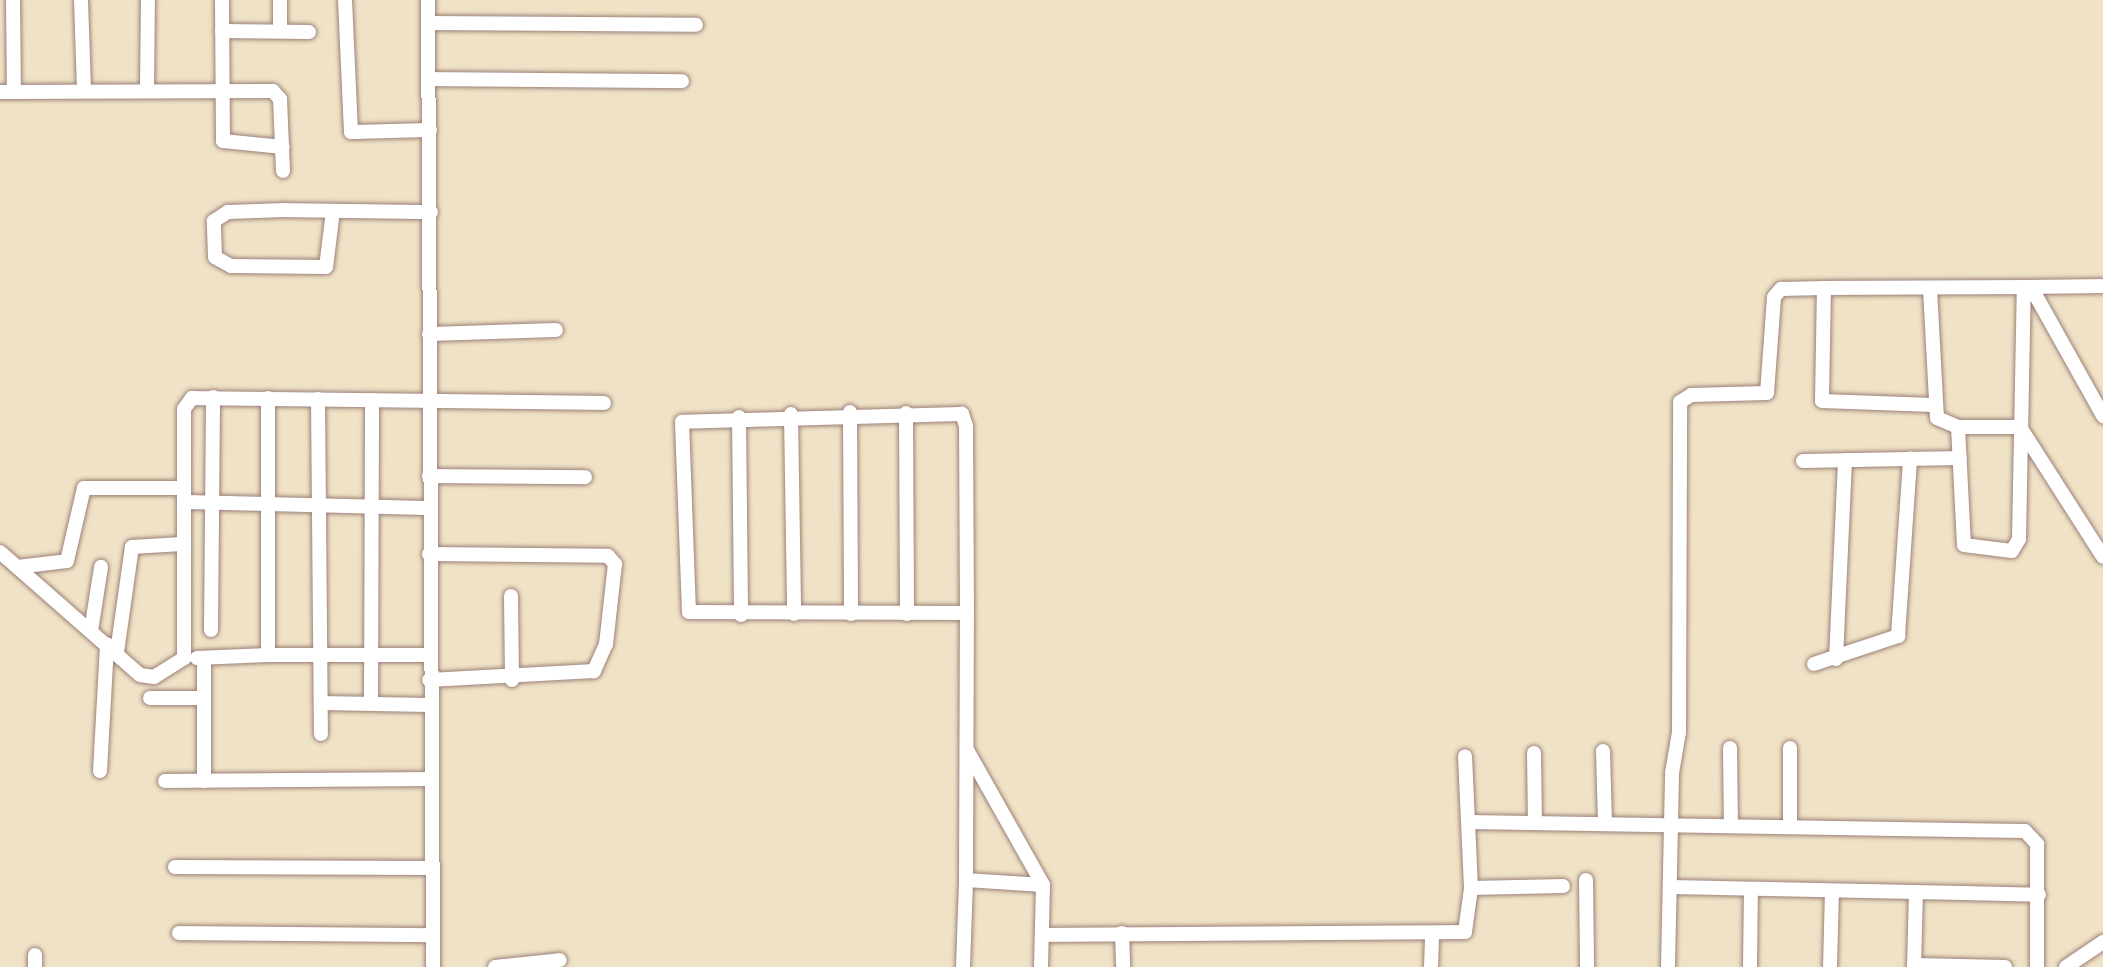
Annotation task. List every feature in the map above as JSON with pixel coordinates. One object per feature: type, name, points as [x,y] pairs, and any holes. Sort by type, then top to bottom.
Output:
[{"type":"street","points":[[13,0],[7,92],[222,90],[277,93],[283,171]]},
{"type":"street","points":[[81,0],[84,90]]},
{"type":"street","points":[[147,90],[148,0]]},
{"type":"street","points":[[222,0],[222,90],[226,144],[283,147]]},
{"type":"street","points":[[280,0],[280,31]]},
{"type":"street","points":[[345,0],[351,132],[430,130]]},
{"type":"street","points":[[428,0],[431,212],[429,705],[433,967]]},
{"type":"street","points":[[428,23],[696,25]]},
{"type":"street","points":[[222,31],[309,32]]},
{"type":"street","points":[[429,79],[682,81]]},
{"type":"street","points":[[333,211],[326,267],[231,266],[215,257],[219,214],[333,211],[431,212]]},
{"type":"street","points":[[1668,967],[1671,825],[1679,732],[1680,402],[1691,395],[1767,393],[1774,297],[1781,289],[2103,286]]},
{"type":"street","points":[[2027,287],[2103,416]]},
{"type":"street","points":[[1958,427],[1964,545],[2012,551],[2019,539],[2020,427],[2027,287]]},
{"type":"street","points":[[1824,288],[1822,401],[1933,405]]},
{"type":"street","points":[[1930,289],[1933,405],[1940,420],[1958,427],[2020,427]]},
{"type":"street","points":[[429,334],[556,330]]},
{"type":"street","points":[[184,658],[182,544],[185,405],[213,397],[604,403]]},
{"type":"street","points":[[211,630],[213,397]]},
{"type":"street","points":[[268,398],[268,655]]},
{"type":"street","points":[[318,399],[321,734]]},
{"type":"street","points":[[371,703],[372,400]]},
{"type":"street","points":[[963,967],[967,749],[967,613],[966,426],[952,410],[688,419],[679,440],[683,602],[694,613],[967,613]]},
{"type":"street","points":[[850,412],[851,614]]},
{"type":"street","points":[[906,413],[907,614]]},
{"type":"street","points":[[791,414],[794,614]]},
{"type":"street","points":[[739,417],[741,615]]},
{"type":"street","points":[[2020,427],[2103,557]]},
{"type":"street","points":[[1814,664],[1888,644],[1899,632],[1910,458]]},
{"type":"street","points":[[1803,461],[1960,458]]},
{"type":"street","points":[[1836,659],[1845,460]]},
{"type":"street","points":[[429,476],[585,477]]},
{"type":"street","points":[[17,567],[71,557],[84,488],[184,495],[214,502],[429,508]]},
{"type":"street","points":[[100,771],[112,648],[132,547],[182,544]]},
{"type":"street","points":[[0,552],[149,678],[184,658],[371,653],[429,655]]},
{"type":"street","points":[[429,554],[614,560],[612,612],[596,669],[512,680],[429,680]]},
{"type":"street","points":[[91,631],[101,567]]},
{"type":"street","points":[[511,596],[512,680]]},
{"type":"street","points":[[204,658],[204,781]]},
{"type":"street","points":[[150,698],[204,698]]},
{"type":"street","points":[[321,703],[429,705]]},
{"type":"street","points":[[1730,748],[1731,826]]},
{"type":"street","points":[[1790,748],[1790,827]]},
{"type":"street","points":[[967,749],[1043,885],[1041,967]]},
{"type":"street","points":[[1603,751],[1605,824]]},
{"type":"street","points":[[1534,753],[1535,823]]},
{"type":"street","points":[[1042,935],[1432,934],[1467,931],[1471,888],[1465,756]]},
{"type":"street","points":[[165,781],[430,779]]},
{"type":"street","points":[[1469,822],[2025,831],[2037,844],[2037,967]]},
{"type":"street","points":[[175,867],[431,868]]},
{"type":"street","points":[[966,880],[1043,885]]},
{"type":"street","points":[[1586,880],[1587,967]]},
{"type":"street","points":[[1471,888],[1563,886]]},
{"type":"street","points":[[1671,887],[2039,895]]},
{"type":"street","points":[[1750,967],[1751,889]]},
{"type":"street","points":[[1830,967],[1832,891]]},
{"type":"street","points":[[1916,893],[1914,966],[2005,967]]},
{"type":"street","points":[[179,933],[432,935]]},
{"type":"street","points":[[1122,933],[1123,967]]},
{"type":"street","points":[[1431,967],[1432,934]]},
{"type":"street","points":[[2066,967],[2103,942]]},
{"type":"street","points":[[2088,951],[2088,967]]},
{"type":"street","points":[[495,967],[560,960]]}]
